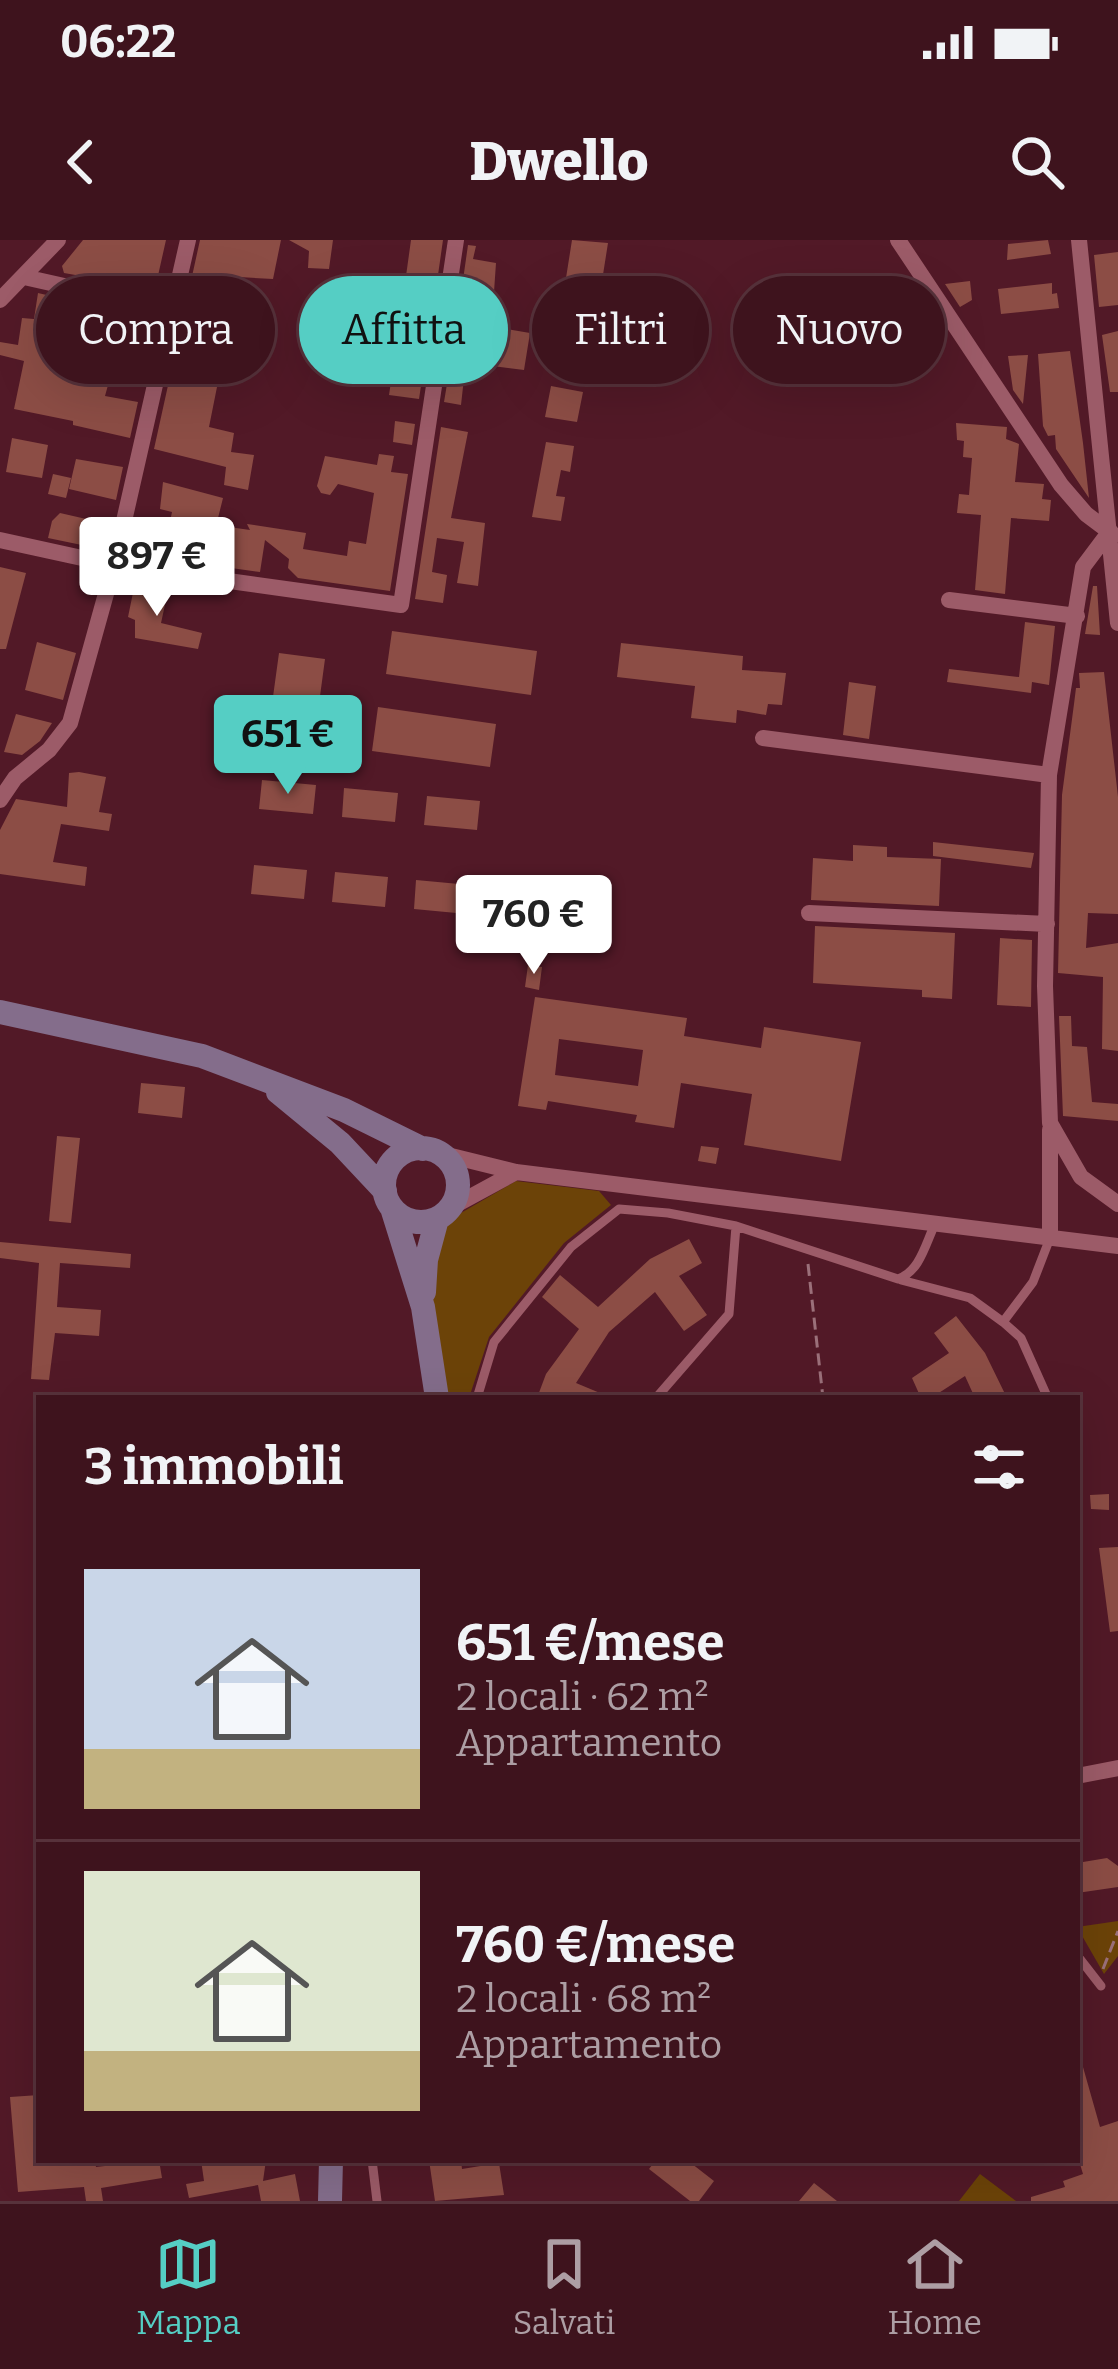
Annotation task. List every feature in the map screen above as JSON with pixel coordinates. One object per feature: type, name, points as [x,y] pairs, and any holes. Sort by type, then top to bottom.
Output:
[{"type":"street","points":[[0,300],[58,240]]},
{"type":"street","points":[[179,276],[188,240]]},
{"type":"street","points":[[0,540],[113,565],[400,604],[456,240]]},
{"type":"street","points":[[898,240],[1061,485],[1114,536]]},
{"type":"street","points":[[1079,240],[1114,536],[1118,623]]},
{"type":"street","points":[[24,278],[36,281]]},
{"type":"street","points":[[0,800],[15,778],[49,750],[70,723],[113,565],[154,384]]},
{"type":"street","points":[[1096,413],[1118,412]]},
{"type":"street","points":[[1051,1238],[1045,986],[1049,775],[1083,567],[1114,536]]},
{"type":"street","points":[[949,600],[1077,616]]},
{"type":"street","points":[[763,738],[1049,775]]},
{"type":"street","points":[[809,913],[1047,924]]},
{"type":"street","points":[[0,1012],[202,1056],[344,1110],[431,1151],[516,1172],[1118,1246]]},
{"type":"street","points":[[257,1076],[340,1143],[408,1220],[443,1213],[516,1172]]},
{"type":"street","points":[[1050,1123],[1081,1177],[1118,1204]]},
{"type":"street","points":[[423,1307],[426,1261],[443,1213],[456,1197],[455,1172],[431,1151],[402,1154],[384,1180],[423,1307],[437,1395]]},
{"type":"street","points":[[1080,1774],[1118,1768]]},
{"type":"street","points":[[330,2201],[331,2163]]},
{"type":"lane","points":[[478,1395],[494,1342],[571,1247],[619,1209],[736,1226],[970,1298],[1021,1339],[1046,1394]]},
{"type":"lane","points":[[898,1279],[916,1267],[935,1223]]},
{"type":"lane","points":[[659,1395],[729,1314],[736,1226]]},
{"type":"lane","points":[[1003,1322],[1034,1282],[1051,1238]]},
{"type":"lane","points":[[1080,1959],[1100,1984]]},
{"type":"lane","points":[[372,2163],[376,2201]]},
{"type":"path","points":[[806,1250],[824,1395]]},
{"type":"path","points":[[1100,1984],[1118,1931]]},
{"type":"shaded area","points":[[516,1181],[599,1191],[611,1205],[564,1243],[489,1337],[470,1395],[446,1395],[431,1310],[441,1231],[454,1217]]},
{"type":"shaded area","points":[[1118,1921],[1118,1956],[1104,1974],[1080,1932],[1080,1927]]},
{"type":"shaded area","points":[[980,2174],[1016,2201],[959,2201]]},
{"type":"building","points":[[83,240],[166,240],[158,276],[81,276],[64,273],[62,266]]},
{"type":"building","points":[[200,240],[281,240],[274,276],[192,276]]},
{"type":"building","points":[[289,240],[333,240],[329,269],[308,268],[309,251]]},
{"type":"building","points":[[411,240],[443,240],[438,276],[406,276]]},
{"type":"building","points":[[572,240],[608,243],[603,276],[566,276]]},
{"type":"building","points":[[1048,240],[1051,254],[1007,260],[1008,244]]},
{"type":"building","points":[[468,245],[476,246],[473,259],[496,263],[495,276],[464,276]]},
{"type":"building","points":[[1118,252],[1118,305],[1099,307],[1094,255]]},
{"type":"building","points":[[970,281],[972,300],[960,307],[945,284]]},
{"type":"building","points":[[1052,283],[1059,308],[1001,314],[998,289]]},
{"type":"building","points":[[36,306],[36,384],[108,384],[105,396],[138,402],[130,438],[14,409],[24,361],[0,355],[0,342],[18,345],[22,318],[34,319]]},
{"type":"building","points":[[508,329],[530,333],[524,370],[508,368]]},
{"type":"building","points":[[1118,331],[1118,392],[1110,392],[1102,335]]},
{"type":"building","points":[[1070,351],[1089,498],[1056,449],[1055,435],[1048,436],[1043,426],[1038,354]]},
{"type":"building","points":[[1028,355],[1023,404],[1013,390],[1008,356]]},
{"type":"building","points":[[168,384],[218,384],[209,427],[234,433],[231,452],[254,455],[248,490],[224,485],[226,467],[154,449]]},
{"type":"building","points":[[391,384],[421,384],[419,399],[389,395]]},
{"type":"building","points":[[447,384],[463,384],[461,405],[444,402]]},
{"type":"building","points":[[551,386],[583,392],[577,422],[545,417]]},
{"type":"building","points":[[395,421],[415,424],[412,445],[393,442]]},
{"type":"building","points":[[956,423],[1007,427],[1006,439],[1019,444],[1015,482],[1044,484],[1042,499],[1051,500],[1049,521],[1011,518],[1005,594],[975,590],[981,515],[957,513],[959,494],[969,495],[972,458],[963,457],[964,441],[957,440]]},
{"type":"building","points":[[441,427],[468,432],[451,518],[485,523],[478,586],[457,583],[464,542],[437,538],[432,572],[447,575],[443,603],[415,599]]},
{"type":"building","points":[[12,438],[48,445],[42,478],[6,472]]},
{"type":"building","points":[[546,442],[574,446],[570,472],[561,470],[556,496],[565,497],[561,521],[532,517]]},
{"type":"building","points":[[379,454],[394,456],[391,472],[408,474],[390,591],[298,578],[288,568],[289,559],[265,540],[260,572],[131,554],[135,529],[167,536],[172,512],[160,509],[163,482],[223,498],[218,518],[222,526],[250,530],[247,524],[306,533],[303,549],[347,556],[349,541],[366,544],[374,493],[338,484],[330,495],[321,493],[317,486],[325,456],[377,465]]},
{"type":"building","points":[[76,459],[123,467],[116,500],[69,489]]},
{"type":"building","points":[[53,474],[71,478],[66,498],[48,494]]},
{"type":"building","points":[[60,513],[95,521],[101,549],[48,538],[52,521]]},
{"type":"building","points":[[0,567],[26,573],[6,649],[0,649]]},
{"type":"building","points":[[135,583],[168,591],[161,623],[202,633],[198,649],[135,638],[135,620],[128,617]]},
{"type":"building","points":[[1093,586],[1097,586],[1100,635],[1085,634]]},
{"type":"building","points":[[1025,622],[1055,626],[1049,685],[1032,682],[1031,693],[947,682],[949,669],[1019,677]]},
{"type":"building","points":[[392,631],[537,651],[531,695],[386,674]]},
{"type":"building","points":[[37,642],[76,653],[63,700],[25,690]]},
{"type":"building","points":[[621,643],[743,656],[742,670],[786,673],[782,705],[768,704],[766,715],[737,710],[736,723],[691,718],[695,686],[617,677]]},
{"type":"building","points":[[279,653],[325,659],[318,711],[272,704]]},
{"type":"building","points":[[1104,672],[1118,797],[1118,914],[1088,913],[1086,948],[1118,943],[1118,1051],[1102,1049],[1103,977],[1058,973],[1062,795],[1076,688],[1080,688],[1079,673]]},
{"type":"building","points":[[849,682],[876,686],[869,739],[843,735]]},
{"type":"building","points":[[378,707],[496,724],[490,767],[372,751]]},
{"type":"building","points":[[16,714],[52,723],[22,755],[4,752]]},
{"type":"building","points":[[69,773],[106,777],[99,812],[112,814],[109,831],[61,824],[53,862],[87,867],[85,886],[0,874],[0,830],[16,799],[67,807]]},
{"type":"building","points":[[262,780],[316,785],[313,814],[259,809]]},
{"type":"building","points":[[344,788],[398,793],[395,822],[342,817]]},
{"type":"building","points":[[427,796],[480,801],[477,830],[424,825]]},
{"type":"building","points":[[933,842],[1034,853],[1031,868],[933,856]]},
{"type":"building","points":[[853,845],[887,847],[887,857],[941,859],[939,906],[811,900],[813,858],[853,861]]},
{"type":"building","points":[[254,865],[307,870],[304,899],[251,894]]},
{"type":"building","points":[[335,872],[388,877],[385,907],[332,902]]},
{"type":"building","points":[[416,880],[470,885],[467,914],[414,909]]},
{"type":"building","points":[[815,926],[955,933],[952,999],[922,997],[922,990],[813,983]]},
{"type":"building","points":[[1000,938],[1032,940],[1031,1007],[997,1005]]},
{"type":"building","points":[[528,965],[542,967],[539,990],[525,987]]},
{"type":"building","points":[[535,997],[687,1018],[684,1036],[761,1048],[764,1027],[861,1042],[841,1161],[744,1145],[752,1094],[681,1083],[674,1128],[635,1122],[637,1115],[548,1101],[546,1110],[518,1106]],"holes":[[[559,1039],[643,1050],[638,1086],[555,1075]]]},
{"type":"building","points":[[1059,1016],[1071,1016],[1072,1046],[1087,1047],[1092,1102],[1118,1104],[1118,1121],[1063,1116]]},
{"type":"building","points":[[141,1083],[185,1087],[182,1118],[138,1113]]},
{"type":"building","points":[[57,1136],[80,1138],[71,1223],[49,1221]]},
{"type":"building","points":[[701,1146],[719,1148],[716,1164],[698,1161]]},
{"type":"building","points":[[689,1239],[702,1263],[679,1276],[707,1315],[684,1331],[655,1292],[609,1332],[576,1383],[605,1395],[538,1395],[546,1374],[579,1329],[542,1297],[560,1275],[598,1307],[650,1259]]},
{"type":"building","points":[[0,1242],[131,1254],[130,1268],[60,1263],[57,1307],[101,1310],[99,1336],[55,1333],[49,1380],[31,1379],[39,1263],[0,1258]]},
{"type":"building","points":[[956,1316],[985,1353],[1006,1395],[974,1395],[965,1376],[936,1395],[920,1395],[912,1378],[949,1353],[934,1333]]},
{"type":"building","points":[[1109,1494],[1109,1510],[1091,1509],[1090,1495]]},
{"type":"building","points":[[1118,1547],[1118,1631],[1110,1632],[1099,1548]]},
{"type":"building","points":[[1107,1858],[1118,1866],[1118,1887],[1080,1893],[1080,1862]]},
{"type":"building","points":[[1080,2060],[1100,2127],[1118,2121],[1118,2201],[1031,2201],[1083,2174]]},
{"type":"building","points":[[36,2095],[36,2163],[95,2163],[96,2167],[160,2163],[162,2178],[101,2188],[103,2201],[86,2201],[84,2187],[18,2192],[10,2097]]},
{"type":"building","points":[[201,2163],[266,2163],[263,2181],[295,2174],[300,2201],[261,2201],[258,2185],[189,2198],[186,2184],[204,2181]]},
{"type":"building","points":[[429,2163],[461,2163],[462,2169],[499,2163],[504,2195],[435,2201]]},
{"type":"building","points":[[654,2163],[691,2163],[714,2181],[699,2201],[690,2201],[649,2169]]},
{"type":"building","points":[[814,2183],[837,2201],[799,2201]]}]
